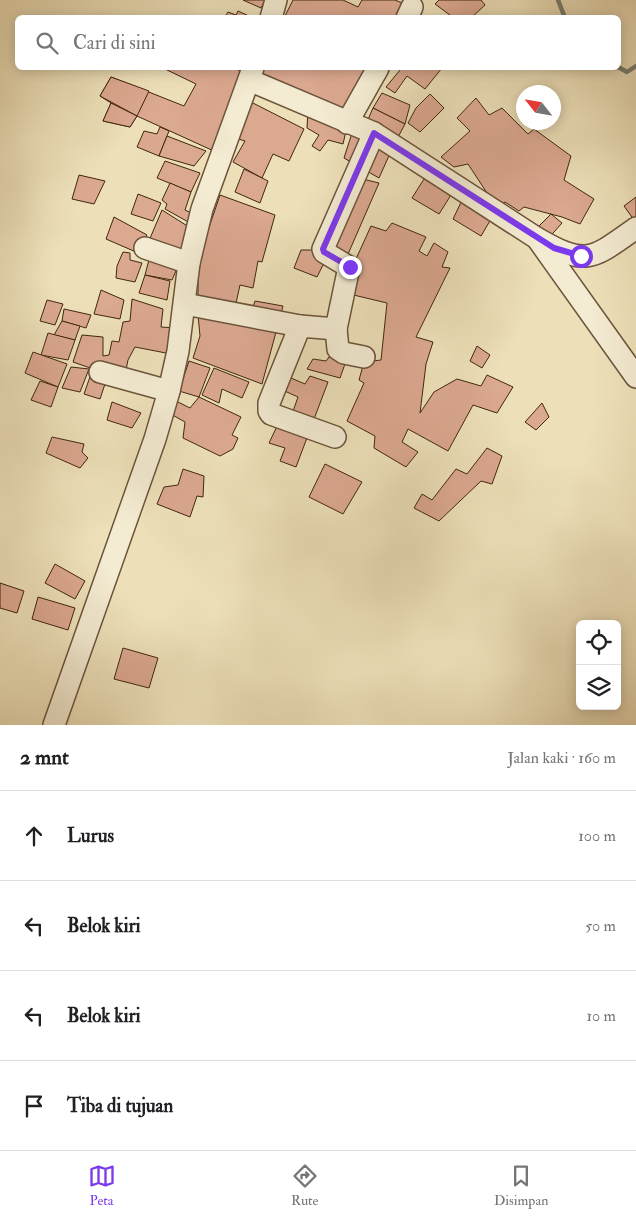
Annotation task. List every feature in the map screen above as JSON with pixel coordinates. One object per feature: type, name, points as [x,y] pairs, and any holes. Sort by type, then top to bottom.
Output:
[{"type":"street","points":[[272,15],[276,0]]},
{"type":"street","points":[[347,123],[377,70]]},
{"type":"street","points":[[54,725],[155,439],[178,351],[189,263],[202,209],[251,74],[347,123],[374,133],[535,237],[563,252],[587,256],[600,253],[636,228]]},
{"type":"street","points":[[364,357],[338,350],[336,329],[350,267],[324,252],[323,249],[374,133]]},
{"type":"street","points":[[535,237],[636,377]]},
{"type":"street","points":[[144,248],[189,263]]},
{"type":"street","points":[[185,304],[300,326],[336,329]]},
{"type":"street","points":[[300,326],[269,403],[269,411],[274,416],[335,437]]},
{"type":"street","points":[[100,372],[169,391]]},
{"type":"building","points":[[243,0],[265,0],[261,8]]},
{"type":"building","points":[[293,0],[343,0],[358,7],[362,0],[395,0],[412,7],[408,15],[286,15]]},
{"type":"building","points":[[439,0],[481,0],[485,5],[474,15],[450,15],[435,4]]},
{"type":"building","points":[[238,11],[247,15],[236,15]]},
{"type":"building","points":[[167,70],[238,70],[243,73],[216,152],[137,116],[130,127],[103,121],[111,103],[100,96],[111,77],[184,106],[196,84]]},
{"type":"building","points":[[260,70],[373,70],[344,113],[257,77]]},
{"type":"building","points":[[400,70],[440,70],[425,89],[407,76],[395,93],[386,87]]},
{"type":"building","points":[[111,77],[149,91],[137,116],[100,96]]},
{"type":"building","points":[[382,93],[410,105],[405,124],[373,108]]},
{"type":"building","points":[[430,94],[444,108],[420,132],[408,123],[416,108]]},
{"type":"building","points":[[476,98],[489,115],[502,108],[516,122],[516,130],[524,130],[528,134],[535,130],[571,156],[564,180],[594,199],[580,224],[524,207],[519,211],[505,202],[501,205],[489,196],[468,164],[454,167],[441,157],[470,131],[457,118]]},
{"type":"building","points":[[249,101],[304,129],[289,161],[273,154],[262,178],[233,162],[245,141],[235,138]]},
{"type":"building","points":[[111,103],[137,116],[130,127],[103,121]]},
{"type":"building","points":[[373,108],[405,124],[396,141],[366,124]]},
{"type":"building","points":[[308,110],[347,127],[343,144],[328,140],[320,151],[312,146],[319,135],[307,128]]},
{"type":"building","points":[[160,127],[169,131],[159,156],[137,147],[144,131],[157,134]]},
{"type":"building","points":[[353,130],[392,149],[379,178],[344,158]]},
{"type":"building","points":[[167,136],[206,151],[194,166],[159,156]]},
{"type":"building","points":[[165,161],[200,173],[191,192],[157,178]]},
{"type":"building","points":[[244,169],[268,181],[260,203],[235,192]]},
{"type":"building","points":[[79,175],[105,181],[94,204],[72,199]]},
{"type":"building","points":[[354,177],[379,183],[345,261],[327,257],[317,277],[294,268],[301,250],[316,250]]},
{"type":"building","points":[[424,179],[451,195],[439,214],[412,198]]},
{"type":"building","points":[[170,183],[191,192],[185,210],[198,216],[192,224],[165,209],[167,204],[162,200]]},
{"type":"building","points":[[138,194],[161,203],[153,221],[131,214]]},
{"type":"building","points":[[220,195],[275,215],[262,262],[258,261],[253,288],[240,285],[233,317],[248,322],[255,301],[283,306],[262,384],[193,358],[200,336],[198,260]]},
{"type":"building","points":[[464,196],[494,214],[481,236],[453,219]]},
{"type":"building","points":[[636,197],[636,218],[634,220],[624,206]]},
{"type":"building","points":[[162,210],[189,227],[182,257],[148,243]]},
{"type":"building","points":[[551,214],[562,223],[545,242],[535,230]]},
{"type":"building","points":[[114,217],[147,235],[136,252],[106,239]]},
{"type":"building","points":[[392,223],[426,237],[419,251],[427,256],[434,243],[448,252],[442,267],[450,268],[416,337],[433,342],[426,364],[420,413],[434,392],[457,379],[481,386],[487,375],[513,387],[497,413],[473,405],[448,451],[408,429],[402,442],[418,452],[406,467],[374,448],[375,436],[347,421],[364,383],[359,380],[364,362],[381,360],[387,303],[341,292],[371,226],[386,231]]},
{"type":"building","points":[[123,252],[130,253],[130,260],[142,263],[135,282],[116,278],[117,266]]},
{"type":"building","points":[[150,256],[179,264],[172,280],[145,275]]},
{"type":"building","points":[[145,275],[170,281],[167,300],[139,293]]},
{"type":"building","points":[[101,290],[124,300],[120,319],[94,314]]},
{"type":"building","points":[[132,299],[163,309],[161,327],[177,328],[171,354],[135,347],[128,360],[125,375],[93,369],[73,362],[82,335],[103,337],[103,356],[109,355],[112,341],[119,342],[123,322],[130,321]]},
{"type":"building","points":[[47,300],[63,304],[55,325],[40,321]]},
{"type":"building","points":[[64,309],[91,315],[86,328],[62,321]]},
{"type":"building","points":[[62,321],[80,326],[75,340],[54,335]]},
{"type":"building","points":[[48,333],[75,340],[68,360],[41,355]]},
{"type":"building","points":[[477,346],[490,355],[482,368],[470,361]]},
{"type":"building","points":[[33,352],[67,364],[58,387],[25,373]]},
{"type":"building","points":[[329,357],[346,361],[340,378],[307,369],[313,359],[326,361]]},
{"type":"building","points":[[189,361],[210,368],[199,397],[179,391]]},
{"type":"building","points":[[71,367],[89,369],[80,392],[62,388]]},
{"type":"building","points":[[214,368],[249,382],[242,398],[222,389],[219,403],[202,395]]},
{"type":"building","points":[[92,371],[107,378],[100,399],[84,394]]},
{"type":"building","points":[[284,375],[305,384],[310,376],[328,382],[296,467],[280,461],[285,448],[269,443],[279,422],[291,417],[298,397],[278,388]]},
{"type":"building","points":[[40,381],[58,387],[51,407],[31,400]]},
{"type":"building","points":[[199,397],[241,417],[232,435],[238,438],[233,449],[220,456],[183,438],[185,422],[169,413],[176,401],[190,408]]},
{"type":"building","points":[[112,402],[141,413],[132,428],[107,420]]},
{"type":"building","points":[[542,403],[549,417],[536,430],[525,422]]},
{"type":"building","points":[[52,437],[84,444],[82,452],[88,458],[80,468],[46,453]]},
{"type":"building","points":[[487,448],[502,456],[492,484],[481,481],[439,521],[414,508],[422,494],[432,500],[456,469],[467,474]]},
{"type":"building","points":[[325,464],[362,482],[343,514],[309,497]]},
{"type":"building","points":[[183,469],[204,476],[203,497],[197,496],[190,517],[157,504],[164,487],[178,485]]},
{"type":"building","points":[[55,564],[85,581],[75,599],[45,583]]},
{"type":"building","points":[[0,583],[24,591],[17,613],[0,608]]},
{"type":"building","points":[[38,597],[75,608],[68,630],[32,619]]},
{"type":"building","points":[[123,648],[158,658],[149,688],[114,679]]},
{"type":"waterway","points":[[558,0],[564,15]]},
{"type":"waterway","points":[[621,69],[627,72],[636,66]]},
{"type":"route","points":[[350,267],[324,252],[323,249],[374,133],[535,237],[554,248],[581,256]]}]
